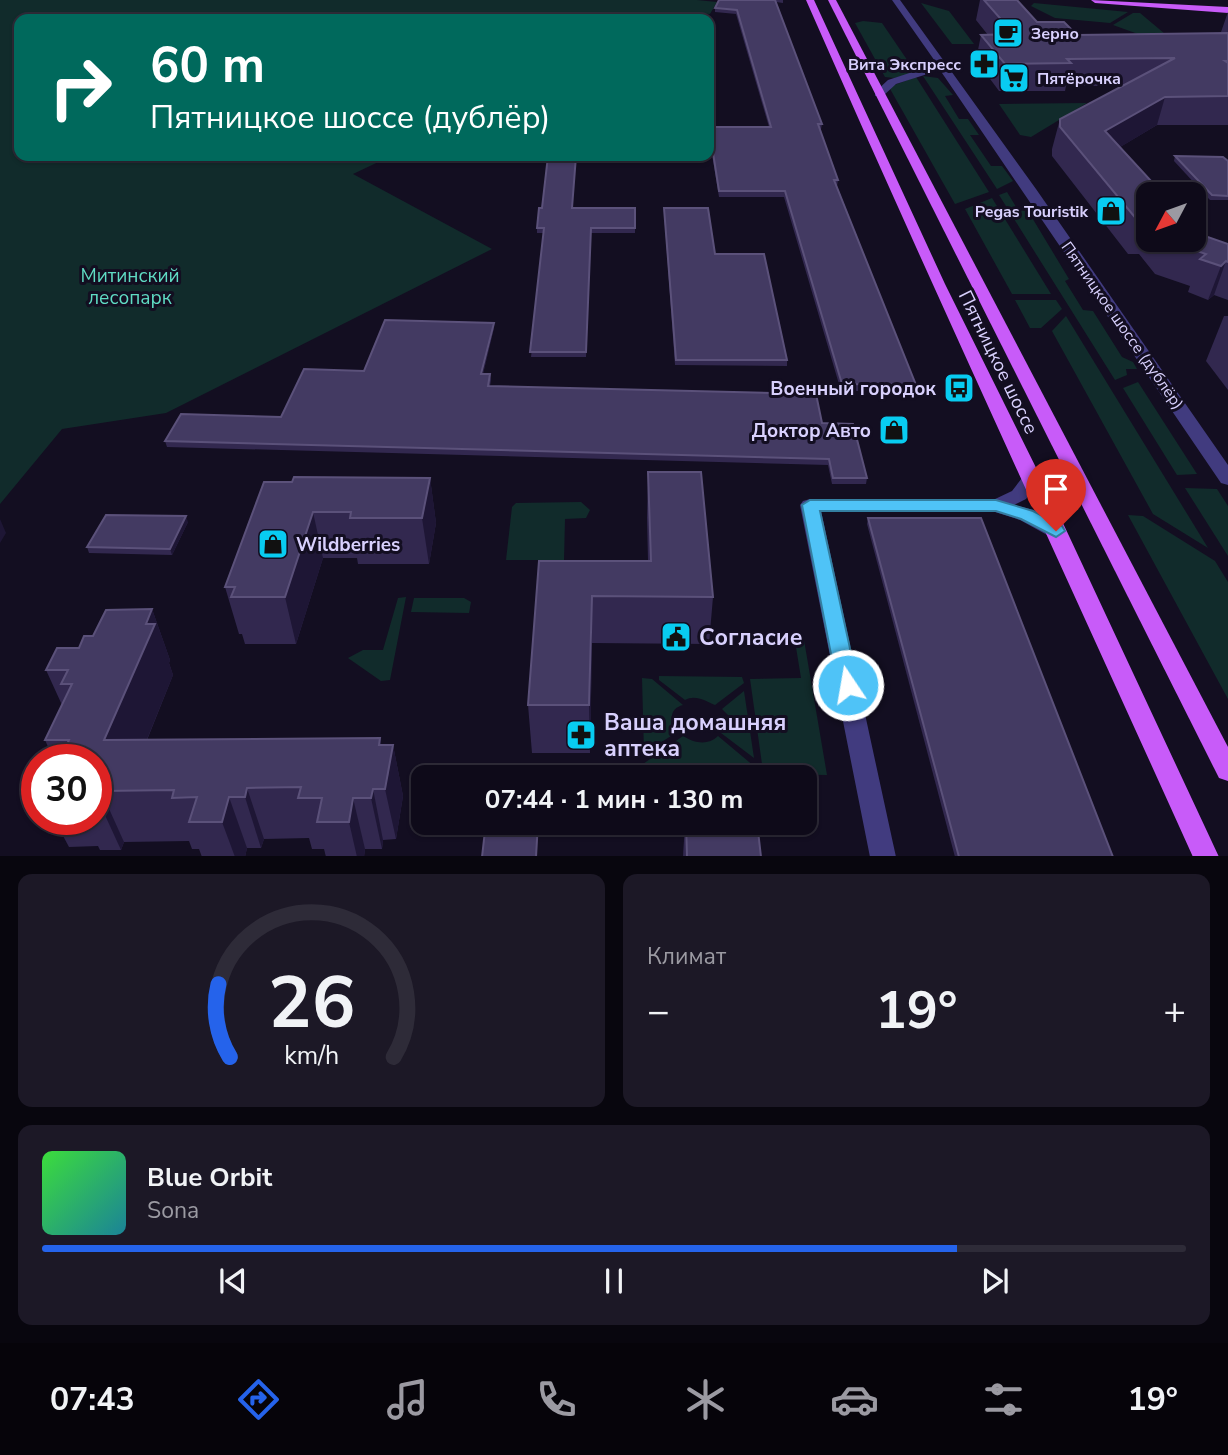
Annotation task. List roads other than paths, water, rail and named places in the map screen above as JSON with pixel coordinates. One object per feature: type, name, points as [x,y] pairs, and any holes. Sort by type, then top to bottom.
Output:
[{"type":"main road","name":"Пятницкое шоссе","points":[[810,0],[938,284],[1032,478],[1206,856]]},
{"type":"main road","name":"Пятницкое шоссе","points":[[832,0],[1228,771]]},
{"type":"main road","points":[[1095,0],[1228,10]]},
{"type":"main road","points":[[1220,0],[1228,0]]},
{"type":"street","name":"Пятницкое шоссе (дублёр)","points":[[896,0],[1228,479]]},
{"type":"street","points":[[879,94],[892,82],[942,66]]},
{"type":"street","points":[[996,506],[1019,495],[1032,478]]},
{"type":"street","points":[[883,856],[810,505],[996,506],[1027,515],[1056,531]]},
{"type":"place","name":"Зерно","points":[[1008,33]]},
{"type":"place","name":"Вита Экспресс","points":[[984,64]]},
{"type":"place","name":"Пятёрочка","points":[[1014,78]]},
{"type":"place","name":"Pegas Touristik","points":[[1111,211]]},
{"type":"place","name":"Военный городок","points":[[959,388]]},
{"type":"place","name":"Доктор Авто","points":[[894,430]]},
{"type":"place","name":"Wildberries","points":[[273,544]]},
{"type":"place","name":"Согласие","points":[[676,637]]},
{"type":"place","name":"Ваша домашняя аптека","points":[[581,735]]},
{"type":"park label","name":"Митинский лесопарк","points":[[130,286]]}]
